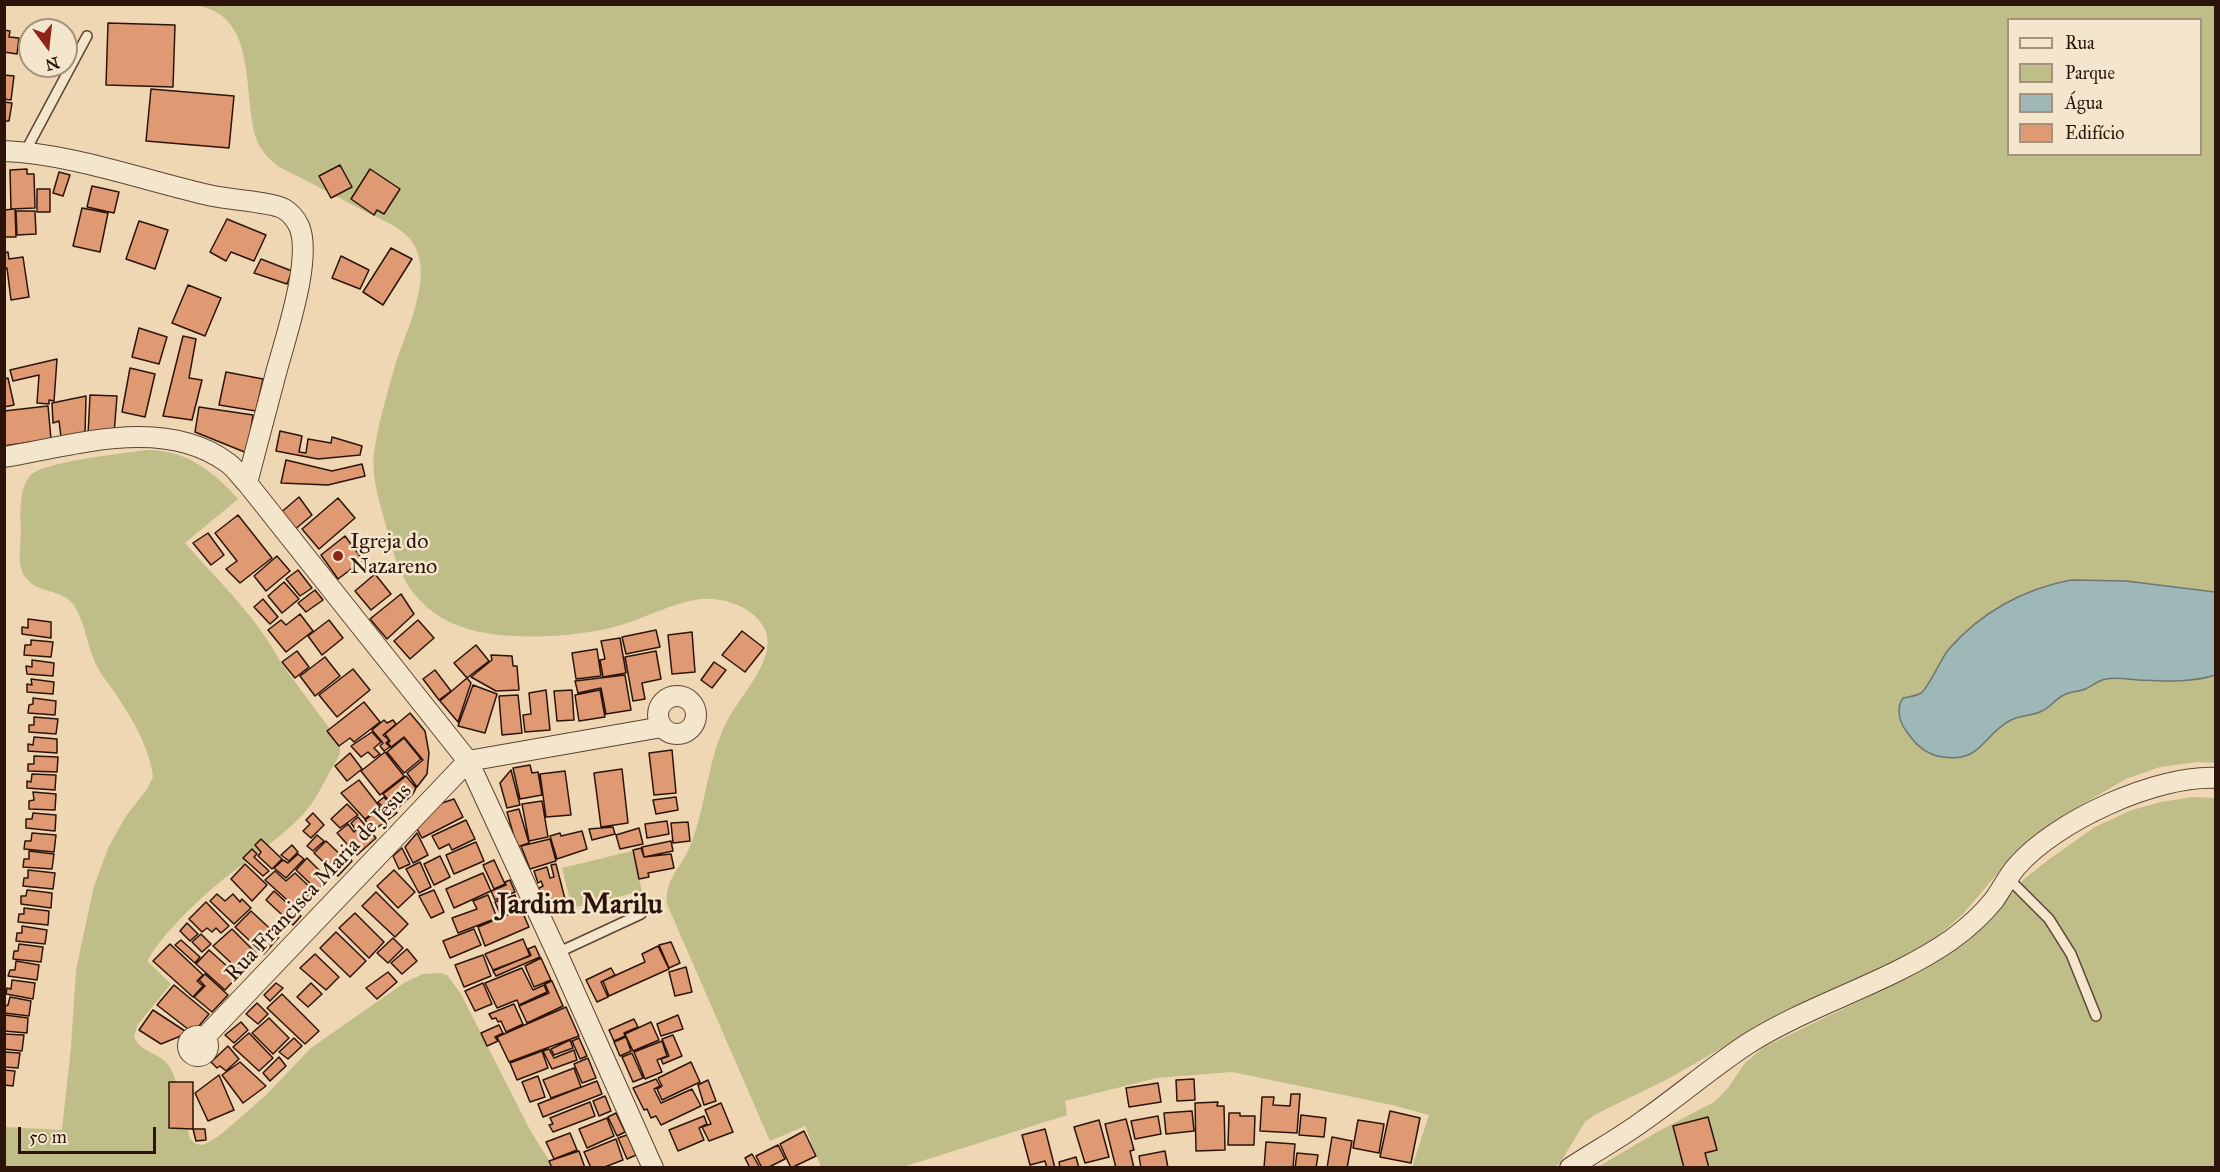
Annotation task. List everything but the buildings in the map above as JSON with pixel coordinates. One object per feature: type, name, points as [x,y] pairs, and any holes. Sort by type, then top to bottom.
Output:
[{"type":"street","points":[[4,151],[25,152],[100,167],[213,196],[273,205],[284,209],[299,225],[303,244],[297,291],[247,483]]},
{"type":"street","points":[[4,457],[107,439],[142,437],[167,438],[185,442],[229,463],[468,760],[653,1167]]},
{"type":"street","points":[[468,760],[662,727]]},
{"type":"street","name":"Rua Francisca Maria de Jesus","points":[[204,1038],[468,760]]},
{"type":"street","points":[[1570,1167],[1642,1122],[1750,1043],[1914,963],[1953,939],[1986,910],[2027,855],[2047,840],[2100,809],[2148,788],[2204,777],[2216,778]]},
{"type":"lane","points":[[25,152],[87,36]]},
{"type":"lane","points":[[2008,878],[2049,919],[2071,954],[2096,1016]]},
{"type":"lane","points":[[557,953],[641,914]]},
{"type":"green space","points":[[192,5],[2215,5],[2215,763],[2197,762],[2160,767],[2126,779],[2052,823],[2019,848],[1963,914],[1931,942],[1734,1041],[1666,1080],[1596,1114],[1585,1122],[1560,1163],[1554,1167],[1412,1167],[1429,1115],[1392,1105],[1232,1072],[1157,1078],[1065,1101],[1067,1115],[903,1167],[821,1167],[805,1126],[770,1141],[667,904],[668,887],[688,852],[696,829],[720,737],[766,655],[768,643],[762,624],[748,610],[730,602],[701,599],[681,603],[621,625],[583,633],[537,636],[492,634],[471,630],[444,619],[410,589],[401,573],[389,539],[377,492],[373,463],[386,398],[417,302],[421,268],[418,252],[406,234],[279,167],[265,154],[256,138],[244,56],[238,38],[228,22],[213,11]]},
{"type":"green space","points":[[145,450],[173,453],[197,464],[219,479],[238,499],[185,543],[237,600],[261,631],[340,745],[337,761],[305,812],[282,834],[197,902],[166,935],[147,961],[171,984],[138,1024],[134,1036],[140,1046],[165,1061],[173,1073],[190,1139],[196,1144],[203,1145],[219,1136],[265,1096],[311,1048],[404,983],[423,974],[440,973],[447,975],[461,994],[530,1130],[553,1167],[5,1167],[4,1127],[62,1130],[76,970],[94,886],[109,846],[153,777],[144,743],[126,710],[98,668],[81,619],[73,604],[63,596],[31,583],[23,573],[20,555],[22,494],[30,476],[50,466]]},
{"type":"green space","points":[[2192,797],[2215,798],[2215,1167],[1596,1168],[1714,1102],[1728,1088],[1745,1063],[1764,1047],[1922,971],[1955,950],[1987,924],[2024,879],[2095,827],[2132,810]]},
{"type":"green space","points":[[632,851],[642,891],[572,908],[562,868]]},
{"type":"water","points":[[2071,580],[2126,581],[2215,592],[2215,675],[2177,681],[2118,678],[2103,680],[2083,690],[2066,694],[2042,711],[2011,720],[1974,752],[1966,756],[1956,758],[1937,756],[1918,745],[1910,737],[1900,719],[1899,711],[1903,698],[1924,691],[1948,650],[1988,614],[2019,596]]},
{"type":"place","name":"Igreja do Nazareno","points":[[338,556]]},
{"type":"district","name":"Jardim Marilu","points":[[580,906]]}]
